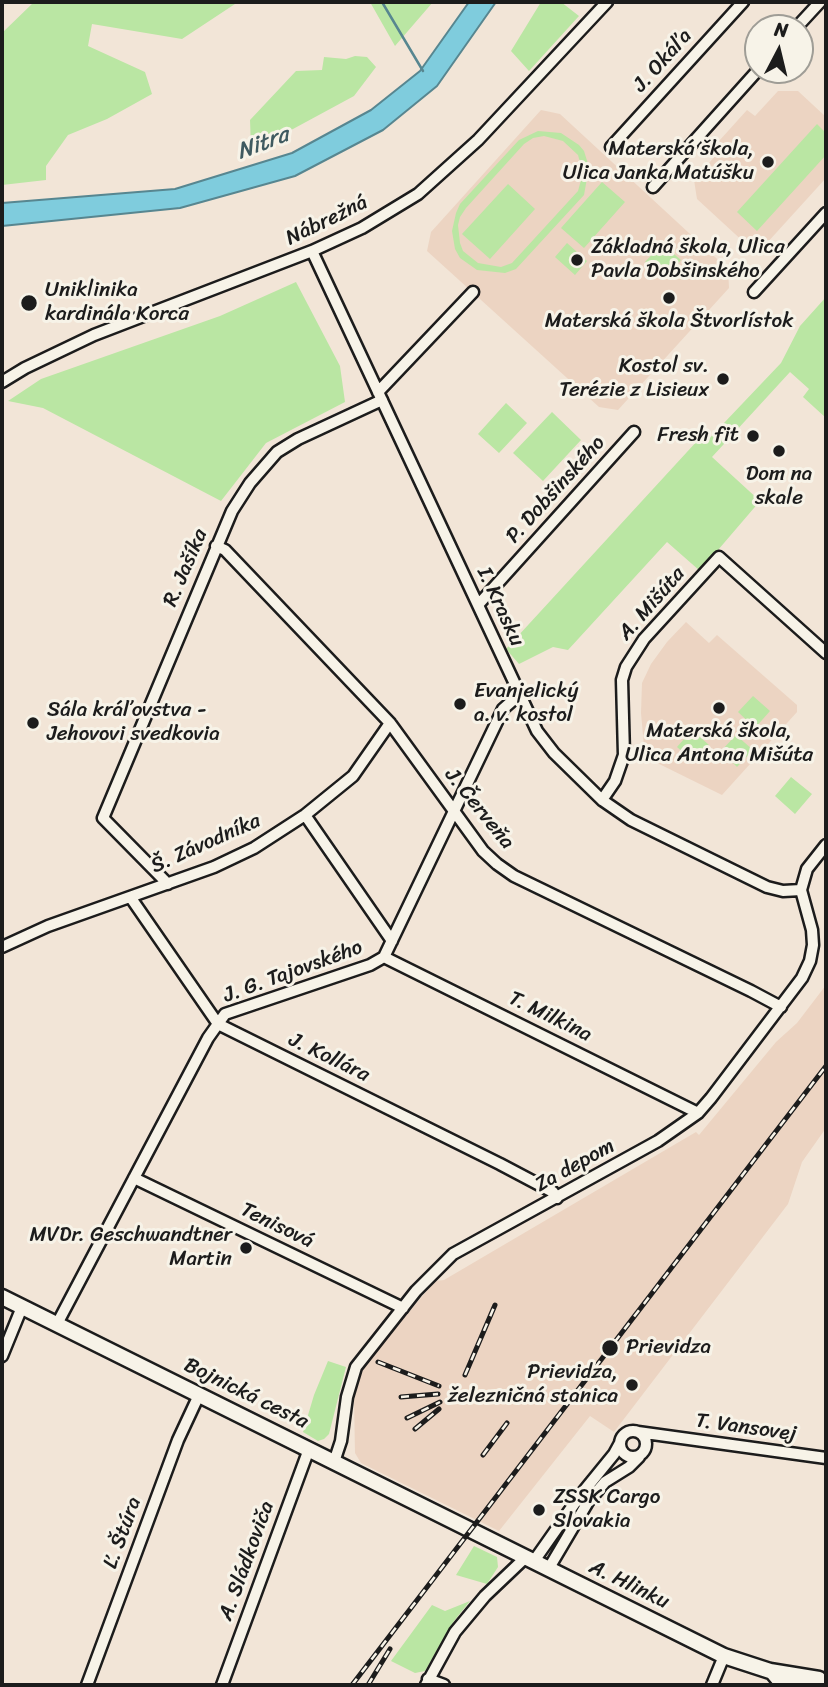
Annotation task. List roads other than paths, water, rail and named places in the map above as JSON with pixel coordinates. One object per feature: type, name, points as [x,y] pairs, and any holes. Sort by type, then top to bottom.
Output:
[{"type":"street","name":"Nábrežná","points":[[2,382],[94,335],[312,251],[362,228],[418,194],[478,140],[607,2]]},
{"type":"street","name":"J. Okáľa","points":[[611,147],[743,2]]},
{"type":"street","points":[[653,187],[745,84]]},
{"type":"street","points":[[754,292],[826,213]]},
{"type":"street","name":"I. Krasku","points":[[312,251],[537,731],[554,754],[601,800],[631,820],[767,887],[783,891],[801,890]]},
{"type":"street","points":[[380,396],[473,292]]},
{"type":"street","name":"R. Jašíka","points":[[169,884],[103,818],[216,546],[238,501],[277,452],[380,396]]},
{"type":"street","name":"P. Dobšinského","points":[[478,605],[634,432]]},
{"type":"street","name":"J. Červeňa","points":[[216,546],[225,550],[390,723],[483,851],[497,864],[514,876],[781,1007]]},
{"type":"street","name":"A. Mišúta","points":[[601,800],[615,781],[624,755],[622,680],[626,667],[644,639],[719,557],[826,653]]},
{"type":"street","name":"J. G. Tajovského","points":[[57,1324],[208,1038],[225,1014],[370,965],[384,957],[503,709],[520,694]]},
{"type":"street","name":"Š. Závodníka","points":[[2,947],[48,926],[214,867],[254,848],[305,815],[354,776],[390,723]]},
{"type":"street","points":[[305,815],[392,941]]},
{"type":"street","points":[[801,890],[807,869],[826,845]]},
{"type":"street","name":"Za depom","points":[[334,1461],[341,1441],[347,1397],[356,1367],[403,1308],[453,1254],[658,1141],[698,1113],[803,978],[813,945],[812,930],[801,890]]},
{"type":"street","name":"J. Kollára","points":[[131,898],[218,1024],[500,1164],[553,1192],[556,1198]]},
{"type":"street","name":"T. Milkina","points":[[384,957],[698,1113]]},
{"type":"street","name":"Tenisová","points":[[134,1178],[403,1308]]},
{"type":"street","name":"Bojnická cesta","points":[[2,1297],[471,1530]]},
{"type":"street","points":[[2,1356],[22,1307]]},
{"type":"street","points":[[2,1323],[16,1321]]},
{"type":"street","name":"Ľ. Štúra","points":[[87,1685],[178,1440],[199,1395]]},
{"type":"street","points":[[444,1685],[427,1682],[455,1632],[485,1596],[530,1559],[614,1454],[622,1437],[628,1432],[638,1432],[644,1436],[647,1446]]},
{"type":"street","name":"T. Vansovej","points":[[638,1432],[826,1458]]},
{"type":"street","points":[[549,1569],[588,1502],[605,1482],[629,1467],[647,1446],[661,1436]]},
{"type":"street","points":[[620,1443],[621,1450],[626,1455],[639,1457]]},
{"type":"street","name":"A. Sládkoviča","points":[[222,1685],[309,1449]]},
{"type":"street","name":"A. Hlinku","points":[[471,1530],[724,1656],[770,1671],[819,1680]]},
{"type":"street","points":[[712,1685],[724,1656]]},
{"type":"street","name":"A. Hlinku","points":[[770,1671],[779,1680],[797,1685]]},
{"type":"water","points":[[469,2],[496,2],[437,86],[383,130],[295,176],[180,208],[2,226],[2,203],[175,189],[292,153],[371,110],[420,71]]},
{"type":"waterway","points":[[382,2],[423,71]]},
{"type":"railway","points":[[352,1685],[826,1066]]},
{"type":"railway","points":[[465,1375],[495,1305]]},
{"type":"railway","points":[[378,1362],[439,1386]]},
{"type":"railway","points":[[401,1397],[438,1394]]},
{"type":"railway","points":[[407,1418],[440,1402]]},
{"type":"railway","points":[[415,1429],[439,1409]]},
{"type":"railway","points":[[483,1455],[507,1423]]},
{"type":"railway","points":[[368,1685],[390,1649]]},
{"type":"place","name":"Materská škola, Ulica Janka Matúšku","points":[[768,162]]},
{"type":"place","name":"Základná škola, Ulica Pavla Dobšinského","points":[[577,260]]},
{"type":"place","name":"Materská škola Štvorlístok","points":[[669,298]]},
{"type":"place","name":"Uniklinika kardinála Korca","points":[[29,303]]},
{"type":"place","name":"Kostol sv. Terézie z Lisieux","points":[[723,379]]},
{"type":"place","name":"Fresh fit","points":[[753,436]]},
{"type":"place","name":"Dom na skale","points":[[779,451]]},
{"type":"place","name":"Evanjelický a. v. kostol","points":[[460,704]]},
{"type":"place","name":"Materská škola, Ulica Antona Mišúta","points":[[719,708]]},
{"type":"place","name":"Sála kráľovstva - Jehovovi svedkovia","points":[[33,723]]},
{"type":"place","name":"MVDr. Geschwandtner Martin","points":[[246,1248]]},
{"type":"place","name":"Prievidza","points":[[610,1348]]},
{"type":"place","name":"Prievidza, železničná stanica","points":[[632,1385]]},
{"type":"place","name":"ZSSK Cargo Slovakia","points":[[539,1510]]},
{"type":"water label","name":"Nitra","points":[[263,144]]}]
